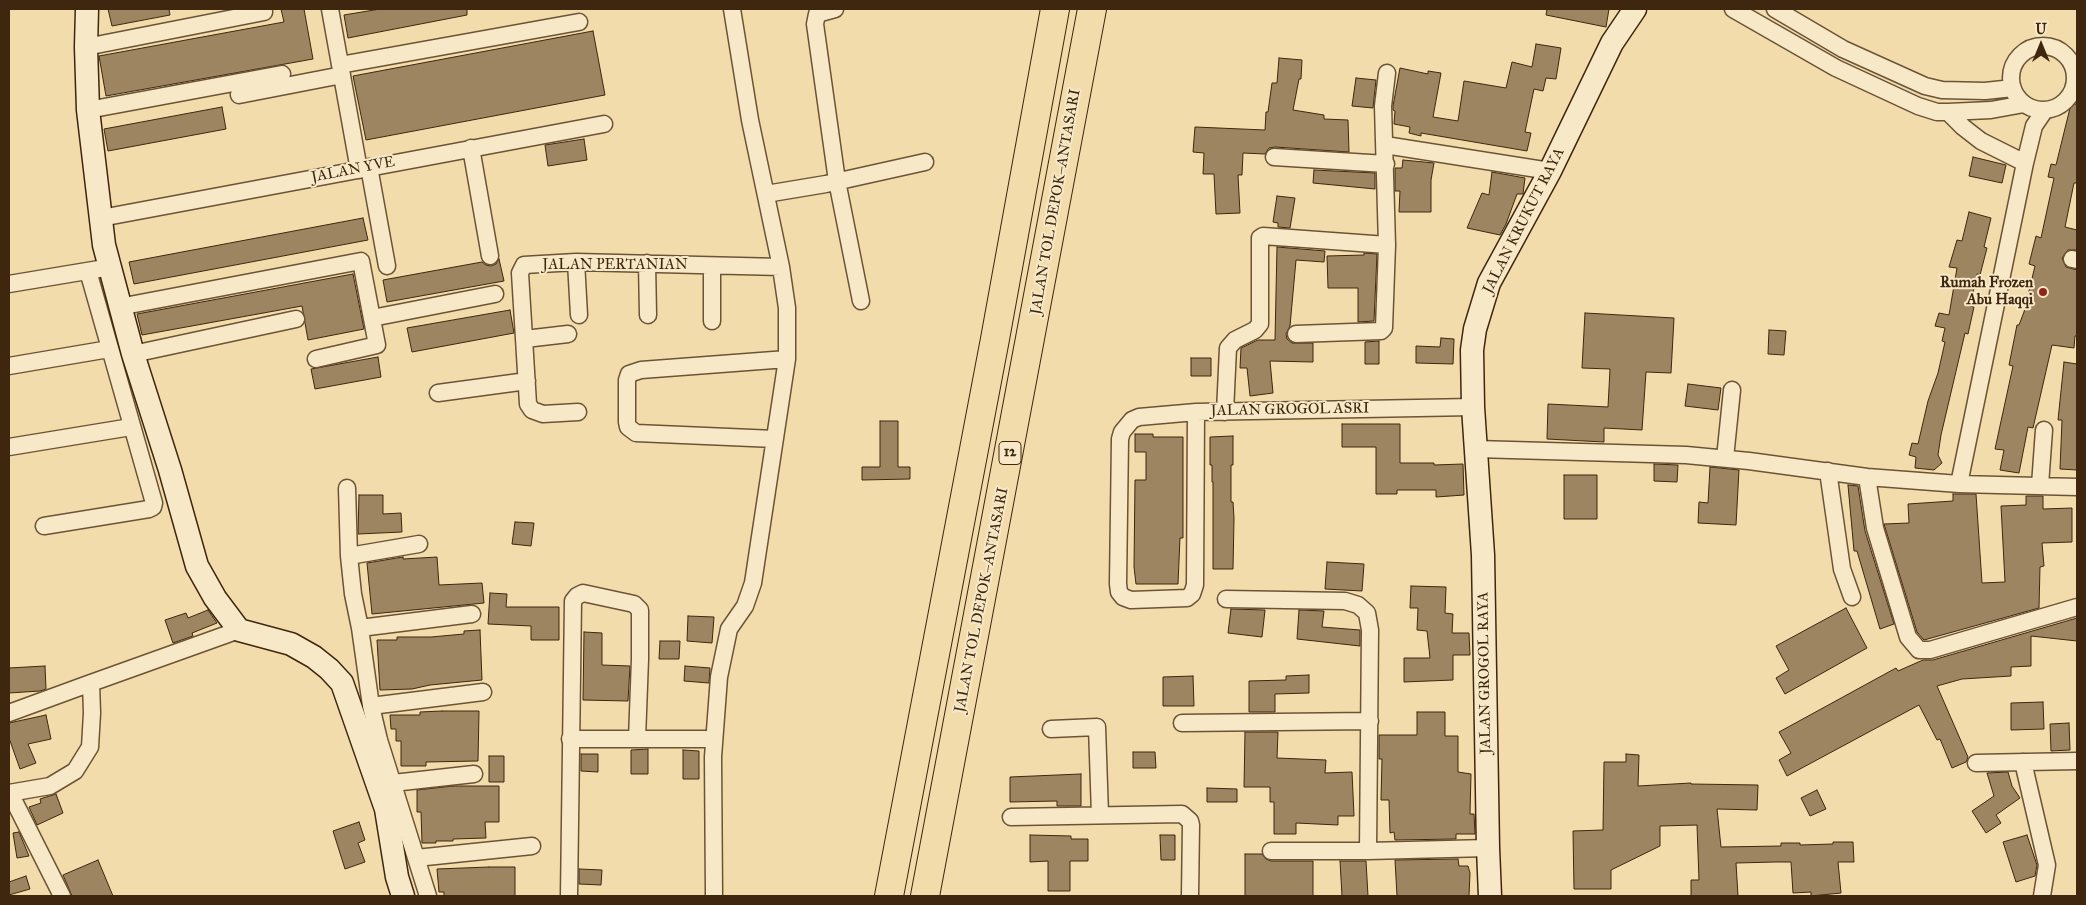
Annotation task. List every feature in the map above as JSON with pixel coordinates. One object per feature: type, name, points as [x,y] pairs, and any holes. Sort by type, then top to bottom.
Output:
[{"type":"highway","name":"12","points":[[889,896],[992,358],[1054,9]]},
{"type":"highway","name":"JALAN TOL DEPOK–ANTASARI","points":[[925,896],[1092,9]]},
{"type":"street","points":[[44,526],[149,509],[153,507],[154,503],[110,349],[98,269],[101,218],[88,110],[87,9]]},
{"type":"street","points":[[330,9],[341,70],[387,266]]},
{"type":"street","points":[[714,896],[713,757],[719,677],[730,629],[745,606],[754,583],[787,360],[787,308],[781,267],[746,98],[732,9]]},
{"type":"street","points":[[835,9],[818,14],[815,24],[837,181],[861,301]]},
{"type":"street","name":"JALAN KRUKUT RAYA","points":[[1476,449],[1472,350],[1474,336],[1490,283],[1550,171],[1612,43],[1634,9]]},
{"type":"street","points":[[1733,9],[1836,68],[1918,106],[1942,112],[2033,107],[2053,109],[2067,100],[2076,85],[2074,61],[2057,49],[2039,46],[2030,49],[2016,61],[2011,79],[2013,88],[2017,97],[2033,107]]},
{"type":"street","points":[[1774,9],[1843,49],[1925,86],[1942,90],[1985,91],[2013,88]]},
{"type":"street","points":[[86,47],[264,12]]},
{"type":"street","points":[[239,94],[341,70],[579,22]]},
{"type":"street","points":[[1296,334],[1381,331],[1385,323],[1387,244],[1383,106],[1387,73]]},
{"type":"street","points":[[88,110],[282,74]]},
{"type":"street","points":[[1942,90],[1942,112]]},
{"type":"street","points":[[1959,484],[2034,126],[2033,107]]},
{"type":"street","points":[[1942,112],[1981,141],[2025,162]]},
{"type":"street","name":"JALAN YVE","points":[[101,218],[604,124]]},
{"type":"street","points":[[1385,145],[1550,171]]},
{"type":"street","points":[[471,148],[490,256]]},
{"type":"street","points":[[1274,157],[1386,164]]},
{"type":"street","points":[[766,194],[925,162]]},
{"type":"street","points":[[1225,412],[1228,348],[1235,340],[1258,328],[1260,322],[1260,238],[1263,236],[1387,244]]},
{"type":"street","points":[[119,307],[361,261],[378,345],[316,359]]},
{"type":"street","points":[[576,262],[579,315]]},
{"type":"street","name":"JALAN PERTANIAN","points":[[578,412],[543,414],[532,410],[528,404],[521,269],[529,264],[576,262],[781,267]]},
{"type":"street","points":[[647,263],[648,315]]},
{"type":"street","points":[[712,266],[712,321]]},
{"type":"street","points":[[9,284],[98,269]]},
{"type":"street","points":[[98,269],[119,307],[170,470],[197,566],[215,598],[239,630]]},
{"type":"street","points":[[372,318],[495,294]]},
{"type":"street","points":[[133,354],[296,319]]},
{"type":"street","points":[[525,339],[568,334]]},
{"type":"street","points":[[9,366],[110,349]]},
{"type":"street","points":[[775,439],[636,433],[631,431],[627,422],[627,380],[629,374],[641,370],[787,360]]},
{"type":"street","points":[[438,393],[527,380]]},
{"type":"street","points":[[1725,458],[1732,390]]},
{"type":"street","name":"JALAN GROGOL ASRI","points":[[1196,412],[1195,585],[1192,594],[1188,598],[1131,600],[1123,597],[1118,584],[1120,439],[1126,425],[1132,420],[1139,417],[1196,412],[1473,407]]},
{"type":"street","points":[[9,447],[131,427]]},
{"type":"street","points":[[2040,486],[2044,430]]},
{"type":"street","points":[[1476,449],[1676,454],[1725,458],[1867,477],[1959,484],[2077,487]]},
{"type":"street","name":"JALAN GROGOL RAYA","points":[[1476,449],[1483,554],[1490,896]]},
{"type":"street","points":[[1828,471],[1842,569],[1852,597]]},
{"type":"street","points":[[1867,477],[1875,528],[1883,555],[1908,636],[1919,650],[1930,650],[2077,607]]},
{"type":"street","points":[[347,488],[349,556],[353,594],[360,628],[371,706],[379,740],[428,896]]},
{"type":"street","points":[[349,556],[419,544]]},
{"type":"street","points":[[569,896],[573,601],[577,596],[589,592],[634,604],[640,610],[637,739]]},
{"type":"street","points":[[1226,599],[1344,601],[1358,605],[1367,613],[1370,630],[1368,851]]},
{"type":"street","points":[[360,628],[472,614]]},
{"type":"street","points":[[9,713],[239,630],[291,644],[330,669],[342,683],[386,809],[403,896]]},
{"type":"street","points":[[62,896],[10,793],[50,786],[75,771],[90,747],[91,684]]},
{"type":"street","points":[[371,706],[483,692]]},
{"type":"street","points":[[1182,723],[1370,721]]},
{"type":"street","points":[[1051,728],[1097,727],[1100,815]]},
{"type":"street","points":[[570,739],[714,739]]},
{"type":"street","points":[[1976,763],[2077,761]]},
{"type":"street","points":[[2022,762],[2047,865],[2042,896]]},
{"type":"street","points":[[393,783],[474,774]]},
{"type":"street","points":[[1011,817],[1176,814],[1186,817],[1191,825],[1190,896]]},
{"type":"street","points":[[416,858],[532,846]]},
{"type":"street","points":[[1271,851],[1488,848]]},
{"type":"building","points":[[108,9],[169,9],[170,15],[112,26]]},
{"type":"building","points":[[281,9],[304,9],[313,59],[106,96],[99,56],[284,22]]},
{"type":"building","points":[[380,9],[467,9],[467,15],[348,38],[344,15]]},
{"type":"building","points":[[1547,9],[1609,9],[1606,27],[1546,15]]},
{"type":"building","points":[[593,31],[605,95],[366,140],[353,76]]},
{"type":"building","points":[[1536,44],[1561,48],[1556,79],[1546,78],[1543,91],[1534,89],[1525,132],[1531,133],[1527,151],[1421,133],[1421,136],[1409,133],[1410,127],[1394,124],[1395,111],[1393,106],[1400,68],[1428,74],[1428,71],[1441,73],[1433,117],[1458,121],[1464,81],[1506,88],[1512,62],[1532,67]]},
{"type":"building","points":[[1279,58],[1302,60],[1301,79],[1299,79],[1293,110],[1324,115],[1324,119],[1348,120],[1349,152],[1275,147],[1269,148],[1265,154],[1243,153],[1242,175],[1238,175],[1240,213],[1216,214],[1214,174],[1203,174],[1204,153],[1193,152],[1195,127],[1265,130],[1266,112],[1268,112],[1272,83],[1277,83]]},
{"type":"building","points":[[1356,78],[1376,80],[1373,108],[1352,106]]},
{"type":"building","points":[[2071,104],[2077,104],[2077,183],[2074,183],[2065,227],[2077,230],[2077,250],[2068,250],[2062,258],[2066,267],[2077,270],[2077,336],[2075,336],[2074,348],[2052,345],[2033,428],[2028,427],[2019,473],[2000,470],[2004,450],[1995,449],[2013,366],[2009,365],[2017,325],[2019,325],[2024,312],[2035,266],[2029,264],[2036,236],[2041,238],[2054,178],[2048,177],[2051,164],[2056,165]]},
{"type":"building","points":[[222,107],[226,129],[108,151],[104,129]]},
{"type":"building","points":[[584,139],[587,160],[548,166],[545,145]]},
{"type":"building","points":[[1973,157],[2006,165],[2002,183],[1969,176]]},
{"type":"building","points":[[1403,160],[1434,163],[1431,180],[1431,212],[1399,212],[1400,191],[1395,191],[1395,168],[1402,168]]},
{"type":"building","points":[[1314,170],[1375,173],[1375,189],[1313,183]]},
{"type":"building","points":[[1492,172],[1525,178],[1523,194],[1517,194],[1500,235],[1467,228],[1482,193],[1489,195]]},
{"type":"building","points":[[1277,196],[1295,198],[1290,228],[1278,227],[1278,223],[1273,222]]},
{"type":"building","points":[[1969,212],[1991,218],[1984,247],[1987,248],[1980,275],[1977,274],[1970,306],[1974,307],[1968,334],[1965,333],[1941,435],[1938,455],[1942,463],[1934,470],[1915,468],[1916,457],[1909,455],[1912,443],[1918,444],[1945,342],[1942,341],[1945,328],[1935,326],[1939,313],[1949,315],[1957,268],[1949,267],[1957,240],[1962,241]]},
{"type":"building","points":[[363,218],[368,240],[134,284],[129,262]]},
{"type":"building","points":[[1277,247],[1325,251],[1324,262],[1296,260],[1290,326],[1286,334],[1287,339],[1292,343],[1313,343],[1313,362],[1270,361],[1273,393],[1250,396],[1247,368],[1240,368],[1241,348],[1258,340],[1275,340]]},
{"type":"building","points":[[1364,253],[1377,254],[1374,321],[1358,322],[1358,288],[1328,288],[1327,256],[1364,255]]},
{"type":"building","points":[[499,259],[504,281],[387,302],[383,280],[482,262],[491,266],[496,264]]},
{"type":"building","points":[[353,274],[364,329],[308,340],[302,306],[142,335],[137,314]]},
{"type":"building","points":[[510,310],[514,333],[412,352],[407,328]]},
{"type":"building","points":[[1585,313],[1674,318],[1671,373],[1646,372],[1642,430],[1604,428],[1604,442],[1547,439],[1548,404],[1608,407],[1610,369],[1582,368]]},
{"type":"building","points":[[1769,330],[1786,331],[1784,355],[1768,354]]},
{"type":"building","points":[[1441,338],[1454,339],[1453,364],[1416,363],[1416,346],[1440,347]]},
{"type":"building","points":[[1379,341],[1379,364],[1365,364],[1365,342]]},
{"type":"building","points":[[378,357],[381,377],[315,389],[311,369]]},
{"type":"building","points":[[1191,358],[1211,358],[1211,376],[1191,376]]},
{"type":"building","points":[[2064,362],[2077,364],[2077,470],[2060,469],[2062,420],[2058,420]]},
{"type":"building","points":[[1688,384],[1721,388],[1718,410],[1685,406]]},
{"type":"building","points":[[880,421],[898,421],[898,467],[910,467],[910,479],[862,480],[862,467],[880,467]]},
{"type":"building","points":[[1342,424],[1400,424],[1400,463],[1463,464],[1464,495],[1436,497],[1436,490],[1397,490],[1397,494],[1376,494],[1376,447],[1342,447]]},
{"type":"building","points":[[1135,434],[1153,434],[1153,437],[1183,437],[1183,538],[1180,538],[1178,584],[1136,584],[1134,567],[1135,480],[1146,480],[1146,452],[1135,452]]},
{"type":"building","points":[[1233,436],[1231,502],[1233,502],[1234,518],[1233,569],[1213,569],[1213,482],[1212,465],[1210,465],[1210,437]]},
{"type":"building","points":[[1654,464],[1678,465],[1677,482],[1654,481]]},
{"type":"building","points":[[1710,467],[1739,470],[1736,525],[1698,523],[1699,502],[1708,503]]},
{"type":"building","points":[[1564,475],[1597,475],[1597,519],[1564,519]]},
{"type":"building","points":[[1848,485],[1858,486],[1865,531],[1894,624],[1880,629],[1857,551],[1854,551]]},
{"type":"building","points":[[1953,494],[1976,494],[1982,583],[2005,582],[2001,506],[2026,505],[2026,496],[2043,496],[2043,509],[2072,508],[2072,542],[2042,543],[2044,566],[2040,567],[2039,608],[1924,640],[1917,632],[1884,524],[1909,523],[1908,504],[1953,501]]},
{"type":"building","points":[[359,495],[383,495],[383,514],[401,513],[402,532],[358,534]]},
{"type":"building","points":[[515,522],[534,523],[531,546],[512,544]]},
{"type":"building","points":[[403,557],[403,559],[437,557],[439,585],[482,583],[484,603],[372,614],[367,563]]},
{"type":"building","points":[[1327,562],[1364,564],[1362,591],[1325,589]]},
{"type":"building","points":[[1411,586],[1446,587],[1445,613],[1453,614],[1452,633],[1469,633],[1470,655],[1453,655],[1453,680],[1404,682],[1404,658],[1430,658],[1427,631],[1417,630],[1418,608],[1410,608]]},
{"type":"building","points":[[490,593],[507,594],[506,607],[559,607],[559,640],[531,640],[531,626],[488,624]]},
{"type":"building","points":[[1846,608],[1867,648],[1785,694],[1776,678],[1789,670],[1776,646]]},
{"type":"building","points":[[1231,609],[1265,610],[1262,637],[1228,633]]},
{"type":"building","points":[[208,610],[217,623],[192,633],[193,636],[173,643],[165,620],[186,613],[188,618]]},
{"type":"building","points":[[1299,610],[1324,611],[1322,627],[1360,630],[1360,646],[1297,639]]},
{"type":"building","points":[[688,616],[714,617],[712,643],[687,641]]},
{"type":"building","points":[[2077,618],[2077,641],[2031,636],[2031,666],[2011,667],[2011,676],[1962,679],[1937,686],[1968,757],[1966,762],[1952,768],[1940,739],[1937,740],[1919,705],[1787,776],[1779,760],[1791,753],[1779,732],[1896,668],[1898,671],[1923,660],[1933,660]]},
{"type":"building","points":[[480,630],[482,680],[430,685],[412,689],[380,690],[377,640],[397,640],[397,637],[431,637],[464,634],[464,631]]},
{"type":"building","points":[[584,632],[602,633],[602,665],[630,666],[628,701],[583,700]]},
{"type":"building","points":[[660,641],[680,641],[679,659],[659,659]]},
{"type":"building","points":[[45,666],[46,689],[9,693],[9,668]]},
{"type":"building","points":[[685,666],[710,668],[709,683],[684,681]]},
{"type":"building","points":[[1309,675],[1309,693],[1275,694],[1275,712],[1249,712],[1249,681],[1286,680],[1286,676]]},
{"type":"building","points":[[1193,676],[1194,706],[1163,706],[1163,677]]},
{"type":"building","points":[[2043,702],[2044,729],[2011,730],[2011,703]]},
{"type":"building","points":[[479,711],[478,761],[426,762],[426,766],[401,766],[401,741],[396,741],[396,729],[391,729],[390,715],[420,715],[420,712]]},
{"type":"building","points":[[1417,712],[1445,712],[1445,736],[1458,736],[1458,772],[1471,774],[1470,814],[1474,814],[1475,834],[1456,834],[1456,839],[1395,840],[1394,832],[1390,833],[1389,800],[1381,800],[1382,759],[1379,759],[1379,735],[1417,735]]},
{"type":"building","points":[[46,715],[51,739],[28,744],[36,763],[20,769],[9,738],[9,723]]},
{"type":"building","points":[[2069,723],[2070,750],[2051,751],[2050,724]]},
{"type":"building","points":[[1245,732],[1278,732],[1277,758],[1326,760],[1325,773],[1352,772],[1354,816],[1338,816],[1338,825],[1296,823],[1296,834],[1274,834],[1274,802],[1270,802],[1270,787],[1244,787]]},
{"type":"building","points":[[648,749],[648,774],[631,774],[631,750]]},
{"type":"building","points":[[683,750],[699,751],[699,779],[683,779]]},
{"type":"building","points":[[1133,752],[1155,752],[1156,768],[1133,768]]},
{"type":"building","points":[[581,754],[598,754],[598,772],[581,771]]},
{"type":"building","points":[[1626,754],[1639,755],[1638,786],[1691,783],[1758,785],[1757,810],[1717,809],[1721,847],[1781,846],[1781,843],[1800,843],[1800,845],[1853,842],[1854,862],[1838,862],[1841,893],[1811,896],[1811,892],[1793,893],[1791,862],[1775,862],[1736,863],[1738,896],[1691,896],[1691,880],[1699,880],[1697,825],[1660,826],[1660,846],[1611,870],[1611,889],[1574,889],[1573,831],[1603,830],[1604,762],[1626,762]]},
{"type":"building","points":[[489,756],[504,756],[504,782],[489,782]]},
{"type":"building","points":[[2008,772],[2012,786],[2020,798],[1996,815],[2001,823],[1986,833],[1972,811],[1994,796],[1987,773]]},
{"type":"building","points":[[1081,774],[1081,806],[1057,806],[1057,801],[1010,802],[1010,777]]},
{"type":"building","points":[[453,786],[499,786],[499,822],[485,822],[486,838],[453,839],[453,841],[422,843],[421,812],[417,812],[417,790]]},
{"type":"building","points":[[1207,788],[1237,789],[1237,802],[1207,802]]},
{"type":"building","points":[[1817,790],[1826,809],[1810,816],[1801,798]]},
{"type":"building","points":[[56,794],[63,813],[37,825],[29,807],[41,803],[40,799]]},
{"type":"building","points":[[359,822],[365,840],[358,843],[365,862],[345,869],[333,831]]},
{"type":"building","points":[[19,832],[29,856],[17,858],[13,833]]},
{"type":"building","points":[[1030,835],[1071,836],[1071,839],[1088,839],[1088,861],[1070,861],[1070,891],[1048,891],[1048,861],[1030,862]]},
{"type":"building","points":[[1160,835],[1175,835],[1175,860],[1161,860]]},
{"type":"building","points":[[2027,835],[2037,865],[2035,876],[2016,882],[2003,842]]},
{"type":"building","points":[[1245,854],[1262,854],[1271,861],[1313,861],[1313,896],[1245,896]]},
{"type":"building","points":[[1458,859],[1459,866],[1468,866],[1470,873],[1469,896],[1397,896],[1395,860]]},
{"type":"building","points":[[98,860],[113,896],[72,896],[63,875]]},
{"type":"building","points":[[1340,861],[1366,861],[1368,896],[1342,896]]},
{"type":"building","points":[[515,867],[515,896],[444,896],[444,892],[439,892],[437,869]]},
{"type":"building","points":[[579,869],[602,870],[601,885],[579,884]]},
{"type":"building","points":[[26,876],[30,889],[9,895],[9,882]]},
{"type":"place","name":"Rumah Frozen Abu Haqqi","points":[[2043,292]]}]
